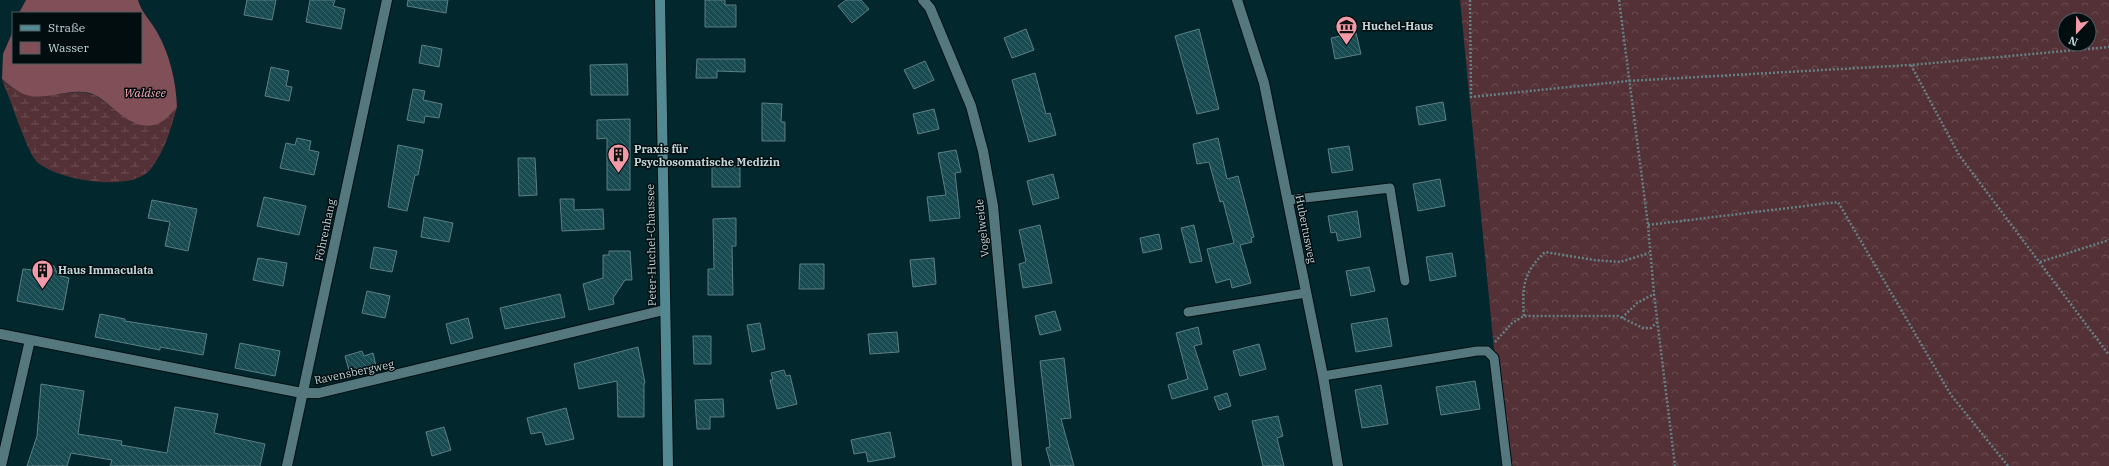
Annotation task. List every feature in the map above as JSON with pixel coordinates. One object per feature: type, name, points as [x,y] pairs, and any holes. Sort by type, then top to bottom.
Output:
[{"type":"street","name":"Föhrenhang","points":[[287,466],[387,0]]},
{"type":"street","name":"Peter-Huchel-Chaussee","points":[[660,0],[664,310],[668,466]]},
{"type":"street","name":"Vogelweide","points":[[924,0],[930,8],[971,106],[983,151],[993,206],[1017,466]]},
{"type":"street","name":"Hubertusweg","points":[[1237,0],[1264,83],[1323,376],[1338,466]]},
{"type":"street","name":"Ravensbergweg","points":[[0,334],[302,393],[319,394],[664,310]]},
{"type":"street","points":[[1,466],[30,340]]},
{"type":"lane","points":[[1288,200],[1390,188],[1405,281]]},
{"type":"lane","points":[[1188,312],[1306,292]]},
{"type":"lane","points":[[1323,376],[1477,351],[1487,351],[1494,358],[1507,466]]},
{"type":"path","points":[[1470,0],[1471,97],[1628,81],[1911,65],[2109,47]]},
{"type":"path","points":[[1619,0],[1628,81],[1648,225],[1649,253],[1675,466]]},
{"type":"path","points":[[1911,65],[1959,155],[2109,355]]},
{"type":"path","points":[[1648,225],[1838,202],[1951,395],[2008,466]]},
{"type":"path","points":[[2040,262],[2109,240]]},
{"type":"path","points":[[1524,316],[1523,298],[1525,279],[1532,265],[1545,252],[1594,260],[1620,262],[1649,253]]},
{"type":"path","points":[[1622,318],[1637,303],[1654,294]]},
{"type":"path","points":[[1477,351],[1497,342],[1512,323],[1524,316],[1618,316],[1643,328],[1651,328],[1657,322]]},
{"type":"green space","points":[[1460,0],[2109,0],[2109,466],[1510,466],[1494,349]]},
{"type":"green space","name":"Waldsee","points":[[2,80],[14,89],[31,96],[81,92],[95,95],[133,123],[170,116],[177,107],[164,148],[150,170],[140,177],[126,181],[93,181],[59,174],[36,161],[23,135]]},
{"type":"water","name":"Waldsee","points":[[26,0],[138,0],[162,41],[169,59],[174,78],[177,107],[161,122],[154,125],[145,126],[137,124],[122,116],[102,99],[88,93],[72,92],[47,96],[31,96],[23,94],[2,79],[3,54],[12,33],[12,64],[142,64],[142,12],[20,12]]},
{"type":"building","points":[[247,0],[276,0],[272,20],[244,15]]},
{"type":"building","points":[[310,0],[335,0],[333,6],[345,9],[341,29],[306,22]]},
{"type":"building","points":[[408,0],[448,0],[446,13],[407,6]]},
{"type":"building","points":[[705,0],[725,0],[725,5],[736,5],[736,27],[705,27]]},
{"type":"building","points":[[846,0],[861,0],[869,9],[852,23],[838,6]]},
{"type":"building","points":[[1026,29],[1034,50],[1012,58],[1004,38]]},
{"type":"building","points":[[1199,29],[1219,109],[1197,114],[1175,36]]},
{"type":"building","name":"Huchel-Haus","points":[[1356,33],[1361,54],[1335,59],[1331,38]]},
{"type":"building","points":[[422,45],[442,49],[439,67],[419,63]]},
{"type":"building","points":[[697,59],[745,59],[745,72],[717,71],[717,78],[696,78]]},
{"type":"building","points":[[925,61],[934,80],[914,89],[904,70]]},
{"type":"building","points":[[627,64],[628,95],[591,95],[590,65]]},
{"type":"building","points":[[271,67],[289,71],[286,86],[292,87],[289,101],[265,96]]},
{"type":"building","points":[[1035,73],[1046,114],[1050,113],[1056,135],[1029,142],[1012,80]]},
{"type":"building","points":[[413,89],[425,91],[423,100],[442,104],[439,118],[425,116],[424,123],[407,120]]},
{"type":"building","points":[[1443,102],[1446,120],[1419,125],[1416,107]]},
{"type":"building","points":[[762,103],[782,104],[781,122],[785,122],[785,141],[762,141]]},
{"type":"building","points":[[934,109],[939,129],[918,134],[913,114]]},
{"type":"building","points":[[630,119],[630,190],[607,190],[607,138],[597,139],[597,120]]},
{"type":"building","points":[[297,138],[311,141],[309,150],[319,152],[314,175],[280,168],[286,143],[295,145]]},
{"type":"building","points":[[1218,138],[1227,179],[1238,176],[1254,237],[1251,238],[1252,242],[1240,245],[1251,283],[1232,288],[1230,279],[1216,283],[1207,249],[1234,243],[1223,201],[1220,202],[1209,162],[1197,164],[1193,144]]},
{"type":"building","points":[[398,145],[423,150],[418,175],[415,175],[407,211],[388,207]]},
{"type":"building","points":[[1349,146],[1353,170],[1332,173],[1328,149]]},
{"type":"building","points":[[956,150],[961,172],[955,173],[960,218],[930,221],[927,197],[946,195],[938,153]]},
{"type":"building","points":[[518,158],[535,158],[537,195],[519,196]]},
{"type":"building","points":[[712,166],[740,166],[740,187],[712,187]]},
{"type":"building","points":[[1053,174],[1059,198],[1033,205],[1027,181]]},
{"type":"building","points":[[1440,179],[1445,206],[1418,211],[1413,184]]},
{"type":"building","points":[[264,197],[306,206],[299,235],[257,226]]},
{"type":"building","points":[[560,199],[574,199],[574,210],[603,209],[604,229],[562,231]]},
{"type":"building","points":[[152,200],[197,209],[188,251],[165,246],[170,222],[148,218]]},
{"type":"building","points":[[1357,211],[1361,237],[1338,241],[1336,232],[1331,233],[1328,216]]},
{"type":"building","points":[[424,217],[453,223],[449,242],[421,237]]},
{"type":"building","points":[[736,218],[736,246],[732,246],[733,295],[708,295],[708,269],[714,269],[713,219]]},
{"type":"building","points":[[1040,225],[1052,283],[1023,288],[1019,264],[1026,262],[1019,230]]},
{"type":"building","points":[[1194,225],[1202,261],[1190,263],[1181,228]]},
{"type":"building","points":[[1159,234],[1162,249],[1143,253],[1140,238]]},
{"type":"building","points":[[374,247],[397,251],[392,272],[370,268]]},
{"type":"building","points":[[609,251],[630,251],[632,280],[625,280],[613,298],[614,304],[589,310],[583,284],[603,278],[603,255],[609,255]]},
{"type":"building","points":[[1452,253],[1456,276],[1430,281],[1426,257]]},
{"type":"building","points":[[258,258],[287,263],[283,286],[253,280]]},
{"type":"building","points":[[934,258],[936,284],[913,287],[910,260]]},
{"type":"building","name":"Haus Immaculata","points":[[42,263],[54,266],[58,275],[69,278],[63,310],[17,301],[23,269],[34,270]]},
{"type":"building","points":[[800,264],[824,264],[824,289],[799,289]]},
{"type":"building","points":[[1369,267],[1375,291],[1351,296],[1346,271]]},
{"type":"building","points":[[367,291],[390,296],[385,318],[362,313]]},
{"type":"building","points":[[560,294],[565,317],[505,329],[500,308]]},
{"type":"building","points":[[1055,311],[1061,330],[1040,335],[1035,316]]},
{"type":"building","points":[[100,314],[125,319],[125,321],[207,334],[203,355],[160,347],[160,350],[95,337]]},
{"type":"building","points":[[468,318],[473,338],[451,344],[446,324]]},
{"type":"building","points":[[1387,318],[1392,346],[1356,352],[1351,324]]},
{"type":"building","points":[[760,323],[765,349],[752,352],[747,325]]},
{"type":"building","points":[[1198,327],[1202,344],[1194,346],[1208,389],[1172,399],[1168,385],[1188,379],[1176,333]]},
{"type":"building","points":[[897,332],[899,352],[870,354],[868,334]]},
{"type":"building","points":[[693,336],[711,336],[711,364],[694,364]]},
{"type":"building","points":[[240,343],[280,351],[275,376],[235,368]]},
{"type":"building","points":[[1259,344],[1266,369],[1240,376],[1233,351]]},
{"type":"building","points":[[638,347],[645,383],[644,417],[618,417],[617,381],[579,389],[574,364]]},
{"type":"building","points":[[362,351],[364,356],[373,353],[376,366],[350,374],[345,356]]},
{"type":"building","points":[[1064,358],[1071,418],[1061,419],[1074,466],[1051,466],[1046,448],[1050,447],[1040,361]]},
{"type":"building","points":[[784,370],[786,376],[790,375],[797,404],[777,409],[770,380],[773,380],[771,373]]},
{"type":"building","points":[[1475,381],[1480,409],[1441,415],[1436,387]]},
{"type":"building","points":[[41,384],[84,391],[78,434],[122,441],[121,445],[167,453],[175,407],[218,414],[214,433],[265,444],[260,466],[110,466],[112,460],[71,453],[67,466],[27,466],[37,436]]},
{"type":"building","points":[[1381,385],[1388,424],[1362,428],[1355,390]]},
{"type":"building","points":[[1227,393],[1231,406],[1219,410],[1214,397]]},
{"type":"building","points":[[723,399],[724,417],[710,417],[710,429],[697,429],[695,400]]},
{"type":"building","points":[[566,408],[574,439],[546,445],[542,432],[531,434],[527,418]]},
{"type":"building","points":[[1278,416],[1283,436],[1277,438],[1284,466],[1263,466],[1252,421]]},
{"type":"building","points":[[444,427],[451,450],[432,456],[426,432]]},
{"type":"building","points":[[890,432],[895,457],[868,462],[866,452],[854,454],[851,440]]},
{"type":"place","name":"Huchel-Haus","points":[[1346,46]]},
{"type":"place","name":"Praxis für Psychosomatische Medizin","points":[[619,174]]},
{"type":"place","name":"Haus Immaculata","points":[[43,290]]}]
